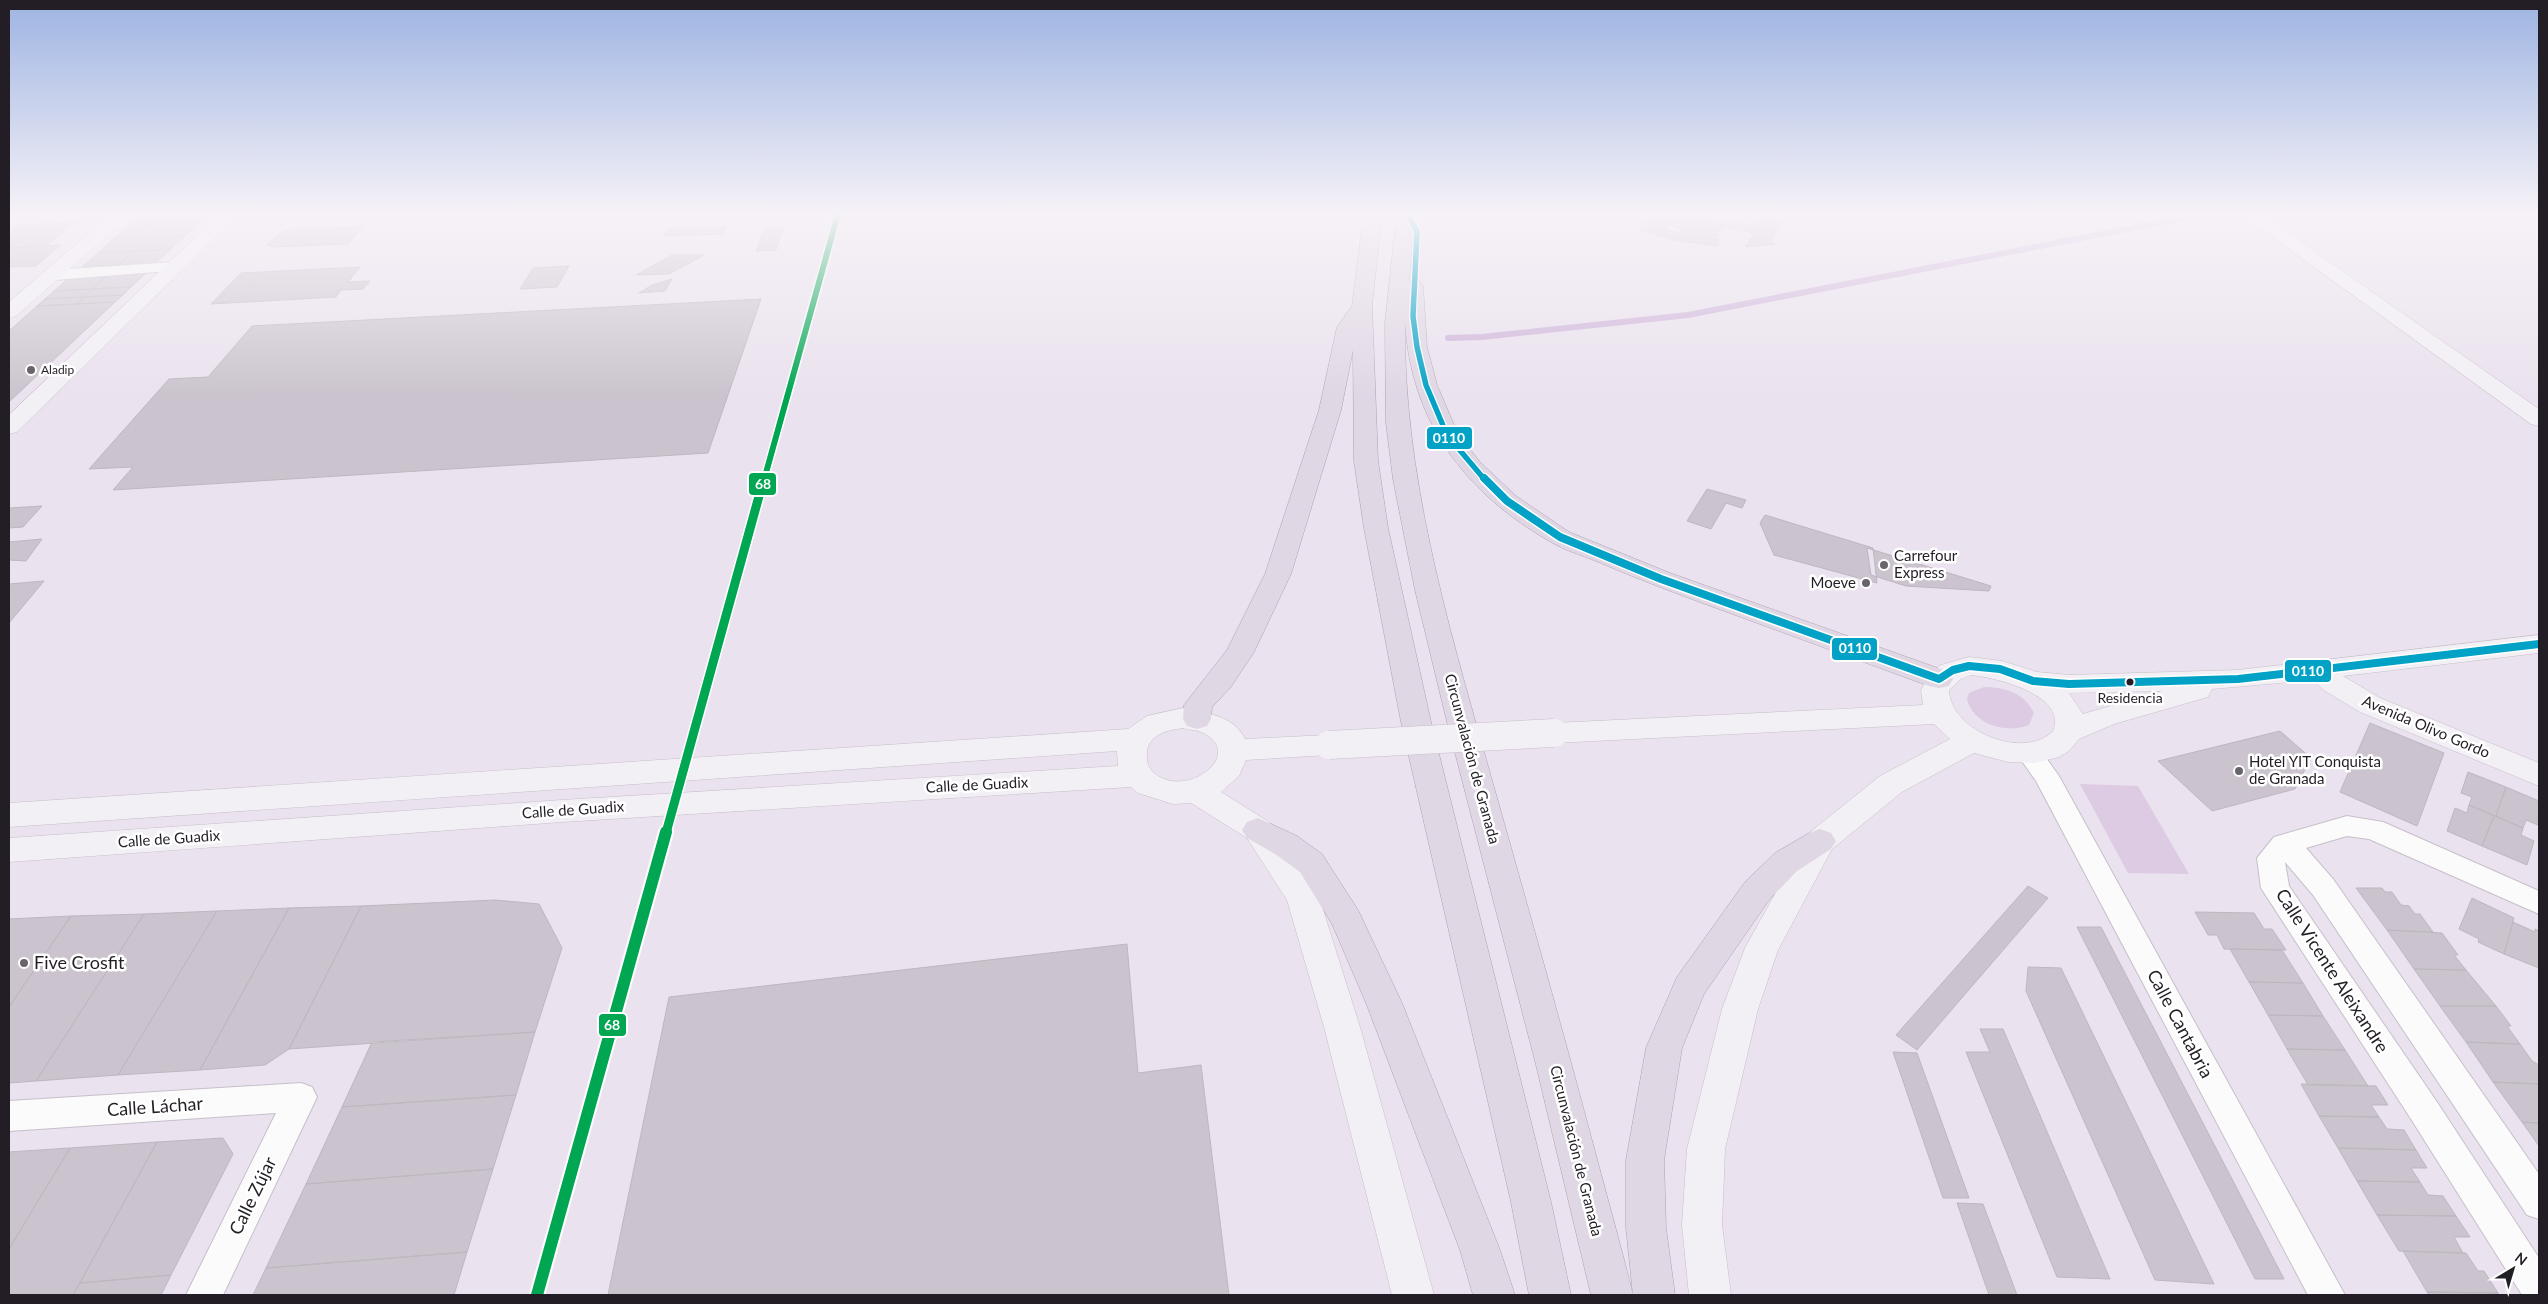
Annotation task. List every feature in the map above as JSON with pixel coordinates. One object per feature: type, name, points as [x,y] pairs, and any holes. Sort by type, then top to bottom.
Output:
[{"type":"highway","points":[[1366,275],[1362,306],[1366,460],[1376,528],[1416,722],[1531,1202],[1550,1295]]},
{"type":"highway","name":"Circunvalación de Granada","points":[[1400,275],[1395,324],[1398,423],[1404,479],[1428,590],[1460,718],[1554,1066],[1612,1295]]},
{"type":"highway","points":[[1415,275],[1414,316],[1417,347],[1426,385],[1447,435],[1472,467],[1507,501],[1560,538],[1661,580],[1939,679]]},
{"type":"highway","points":[[1197,719],[1198,705],[1220,681],[1240,652],[1278,574],[1330,410],[1347,326],[1362,306]]},
{"type":"highway","points":[[1258,830],[1286,845],[1311,863],[1346,919],[1384,1003],[1480,1250],[1494,1295]]},
{"type":"highway","points":[[1654,1295],[1646,1228],[1645,1160],[1664,1048],[1689,987],[1757,891],[1786,862],[1820,841]]},
{"type":"street","points":[[9,312],[53,275]]},
{"type":"street","points":[[12,421],[167,275]]},
{"type":"street","points":[[2338,275],[2420,331],[2539,419]]},
{"type":"street","points":[[2033,681],[2069,684],[2238,679],[2539,644]]},
{"type":"street","points":[[2070,731],[2069,718],[2062,704],[2052,693],[2033,681],[2000,669],[1975,667],[1953,670],[1939,679],[1934,690],[1934,701],[1941,714],[1954,728],[1973,740],[2011,752],[2030,754],[2048,751],[2062,743],[2070,731],[2104,717],[2238,679]]},
{"type":"street","name":"Avenida Olivo Gordo","points":[[2317,669],[2335,684],[2370,705],[2539,775]]},
{"type":"street","points":[[1234,750],[1941,714]]},
{"type":"street","points":[[1197,719],[1222,730],[1230,739],[1234,750],[1234,760],[1226,774],[1210,786],[1196,791],[1179,792],[1163,790],[1149,785],[1138,776],[1131,764],[1130,752],[1136,739],[1144,731],[1169,720],[1197,719]]},
{"type":"street","points":[[9,815],[1136,739]]},
{"type":"street","points":[[1710,1295],[1702,1216],[1706,1149],[1740,1009],[1762,948],[1805,872],[1820,841],[1891,784],[1954,748],[1973,740]]},
{"type":"street","name":"Calle Cantabria","points":[[2030,754],[2055,792],[2327,1295]]},
{"type":"street","name":"Calle de Guadix","points":[[9,850],[562,810],[1138,776]]},
{"type":"street","points":[[1196,791],[1258,830],[1303,897],[1342,1027],[1413,1295]]},
{"type":"street","points":[[2284,844],[2347,826],[2373,829],[2539,903]]},
{"type":"street","points":[[2284,844],[2300,859],[2323,887],[2539,1203]]},
{"type":"street","name":"Calle Vicente Aleixandre","points":[[2284,844],[2271,858],[2276,888],[2423,1109],[2539,1290]]},
{"type":"street","name":"Calle Láchar","points":[[9,1116],[301,1097]]},
{"type":"street","name":"Calle Zújar","points":[[204,1295],[301,1097]]},
{"type":"shaded area","points":[[1984,687],[1999,688],[2013,692],[2025,700],[2034,713],[2029,725],[2020,728],[2001,728],[1983,721],[1970,708],[1967,699],[1969,693]]},
{"type":"shaded area","points":[[2080,784],[2138,786],[2189,874],[2128,873]]},
{"type":"building","points":[[108,275],[144,275],[131,287],[92,289]]},
{"type":"building","points":[[108,275],[92,289],[54,291],[70,277]]},
{"type":"building","points":[[239,275],[354,275],[348,282],[370,281],[363,289],[341,290],[336,297],[211,304]]},
{"type":"building","points":[[529,275],[564,275],[557,287],[520,289]]},
{"type":"building","points":[[672,279],[665,291],[639,293],[652,285]]},
{"type":"building","points":[[131,287],[123,295],[84,297],[92,289]]},
{"type":"building","points":[[92,289],[84,297],[45,299],[54,291]]},
{"type":"building","points":[[123,295],[115,302],[76,304],[84,297]]},
{"type":"building","points":[[84,297],[76,304],[37,306],[45,299]]},
{"type":"building","points":[[761,299],[708,453],[113,490],[133,467],[89,469],[169,379],[208,377],[252,326]]},
{"type":"building","points":[[115,302],[9,402],[9,331],[37,306]]},
{"type":"building","points":[[1707,489],[1746,500],[1742,508],[1726,503],[1711,529],[1687,521]]},
{"type":"building","points":[[42,506],[23,527],[9,528],[9,508]]},
{"type":"building","points":[[1765,515],[1873,548],[1877,583],[1774,555],[1760,523]]},
{"type":"building","points":[[42,539],[26,561],[9,560],[9,542]]},
{"type":"building","points":[[1867,548],[1991,586],[1989,591],[1906,586],[1871,575]]},
{"type":"building","points":[[44,581],[9,623],[9,584]]},
{"type":"building","points":[[2370,723],[2444,753],[2417,826],[2340,792]]},
{"type":"building","points":[[2280,731],[2311,758],[2295,789],[2212,811],[2158,761]]},
{"type":"building","points":[[2468,772],[2506,787],[2496,816],[2469,805],[2472,797],[2461,793]]},
{"type":"building","points":[[2506,787],[2539,801],[2538,825],[2526,820],[2523,828],[2496,816]]},
{"type":"building","points":[[2469,805],[2494,816],[2482,846],[2447,831],[2455,808],[2467,813]]},
{"type":"building","points":[[2494,816],[2523,828],[2521,835],[2534,841],[2527,865],[2482,846]]},
{"type":"building","points":[[2028,886],[2048,898],[1917,1050],[1896,1035]]},
{"type":"building","points":[[2356,888],[2382,888],[2385,892],[2392,892],[2401,905],[2409,906],[2415,914],[2420,914],[2433,932],[2387,930]]},
{"type":"building","points":[[2472,898],[2514,918],[2504,954],[2478,942],[2479,939],[2459,929]]},
{"type":"building","points":[[495,900],[539,904],[562,948],[535,1032],[289,1049],[361,906]]},
{"type":"building","points":[[361,906],[289,1049],[265,1065],[200,1070],[289,908]]},
{"type":"building","points":[[289,908],[200,1070],[118,1075],[217,911]]},
{"type":"building","points":[[217,911],[118,1075],[36,1081],[144,914]]},
{"type":"building","points":[[2195,912],[2254,913],[2264,929],[2272,929],[2286,950],[2224,949],[2217,935],[2208,935]]},
{"type":"building","points":[[144,914],[36,1081],[9,1083],[9,1007],[71,916]]},
{"type":"building","name":"Five Crosfit","points":[[71,916],[9,1007],[9,919]]},
{"type":"building","points":[[2513,922],[2535,932],[2535,929],[2539,931],[2539,968],[2504,954]]},
{"type":"building","points":[[2077,927],[2101,927],[2284,1279],[2255,1279]]},
{"type":"building","points":[[2387,930],[2442,933],[2458,955],[2454,955],[2466,970],[2414,969]]},
{"type":"building","points":[[1127,944],[1138,1073],[1201,1065],[1229,1295],[608,1295],[669,997]]},
{"type":"building","points":[[2230,949],[2282,950],[2303,983],[2249,982]]},
{"type":"building","points":[[2028,967],[2061,968],[2214,1284],[2155,1280],[2026,991]]},
{"type":"building","points":[[2414,969],[2466,970],[2496,1006],[2440,1006]]},
{"type":"building","points":[[2249,982],[2303,983],[2323,1016],[2268,1015]]},
{"type":"building","points":[[2440,1006],[2496,1006],[2511,1026],[2507,1026],[2520,1044],[2466,1042]]},
{"type":"building","points":[[2268,1015],[2323,1016],[2345,1050],[2287,1049]]},
{"type":"building","points":[[1980,1029],[2003,1029],[2110,1279],[2057,1277],[1966,1052],[1990,1052]]},
{"type":"building","points":[[535,1032],[516,1095],[342,1107],[372,1042]]},
{"type":"building","points":[[2466,1042],[2520,1044],[2532,1061],[2539,1065],[2539,1084],[2493,1082]]},
{"type":"building","points":[[2287,1049],[2345,1050],[2368,1086],[2308,1085]]},
{"type":"building","points":[[1893,1052],[1917,1053],[1969,1198],[1943,1198]]},
{"type":"building","points":[[2493,1082],[2539,1084],[2539,1123],[2522,1122]]},
{"type":"building","points":[[2301,1084],[2376,1086],[2388,1105],[2371,1105],[2379,1117],[2319,1116]]},
{"type":"building","points":[[516,1095],[493,1169],[306,1184],[342,1107]]},
{"type":"building","points":[[2319,1116],[2379,1117],[2387,1129],[2404,1130],[2416,1150],[2338,1148]]},
{"type":"building","points":[[2522,1122],[2539,1123],[2539,1146]]},
{"type":"building","points":[[223,1138],[233,1154],[171,1275],[80,1283],[157,1142]]},
{"type":"building","points":[[157,1142],[73,1295],[9,1295],[9,1249],[70,1148]]},
{"type":"building","points":[[70,1148],[9,1249],[9,1152]]},
{"type":"building","points":[[2338,1148],[2416,1150],[2427,1168],[2411,1168],[2420,1182],[2357,1181]]},
{"type":"building","points":[[493,1169],[467,1252],[266,1268],[306,1184]]},
{"type":"building","points":[[2357,1181],[2420,1182],[2428,1195],[2443,1196],[2456,1216],[2377,1215]]},
{"type":"building","points":[[1957,1203],[1983,1204],[2017,1295],[1989,1295]]},
{"type":"building","points":[[2377,1215],[2456,1216],[2470,1237],[2454,1237],[2463,1253],[2399,1251]]},
{"type":"building","points":[[2403,1251],[2466,1253],[2478,1271],[2484,1271],[2498,1293],[2427,1292]]},
{"type":"building","points":[[467,1252],[454,1295],[253,1295],[266,1268]]},
{"type":"building","points":[[171,1275],[161,1295],[73,1295],[80,1283]]},
{"type":"building","points":[[2427,1292],[2498,1293],[2499,1295],[2429,1295]]},
{"type":"waterway","points":[[1448,338],[1482,337],[1688,315],[1893,275]]},
{"type":"transit line","name":"68","points":[[537,1295],[821,275]]},
{"type":"transit line","name":"0110","points":[[1415,275],[1413,316],[1417,347],[1426,385],[1447,435],[1472,467],[1507,501],[1560,537],[1661,579],[1939,679],[1953,670],[1969,666],[2000,669],[2033,681],[2069,684],[2238,679],[2539,644]]},
{"type":"place","name":"Aladip","points":[[31,370]]},
{"type":"place","name":"Carrefour Express","points":[[1884,565]]},
{"type":"place","name":"Moeve","points":[[1866,583]]},
{"type":"place","name":"Residencia","points":[[2130,682]]},
{"type":"place","name":"Hotel YIT Conquista de Granada","points":[[2239,771]]},
{"type":"place","name":"Five Crosfit","points":[[24,963]]}]
